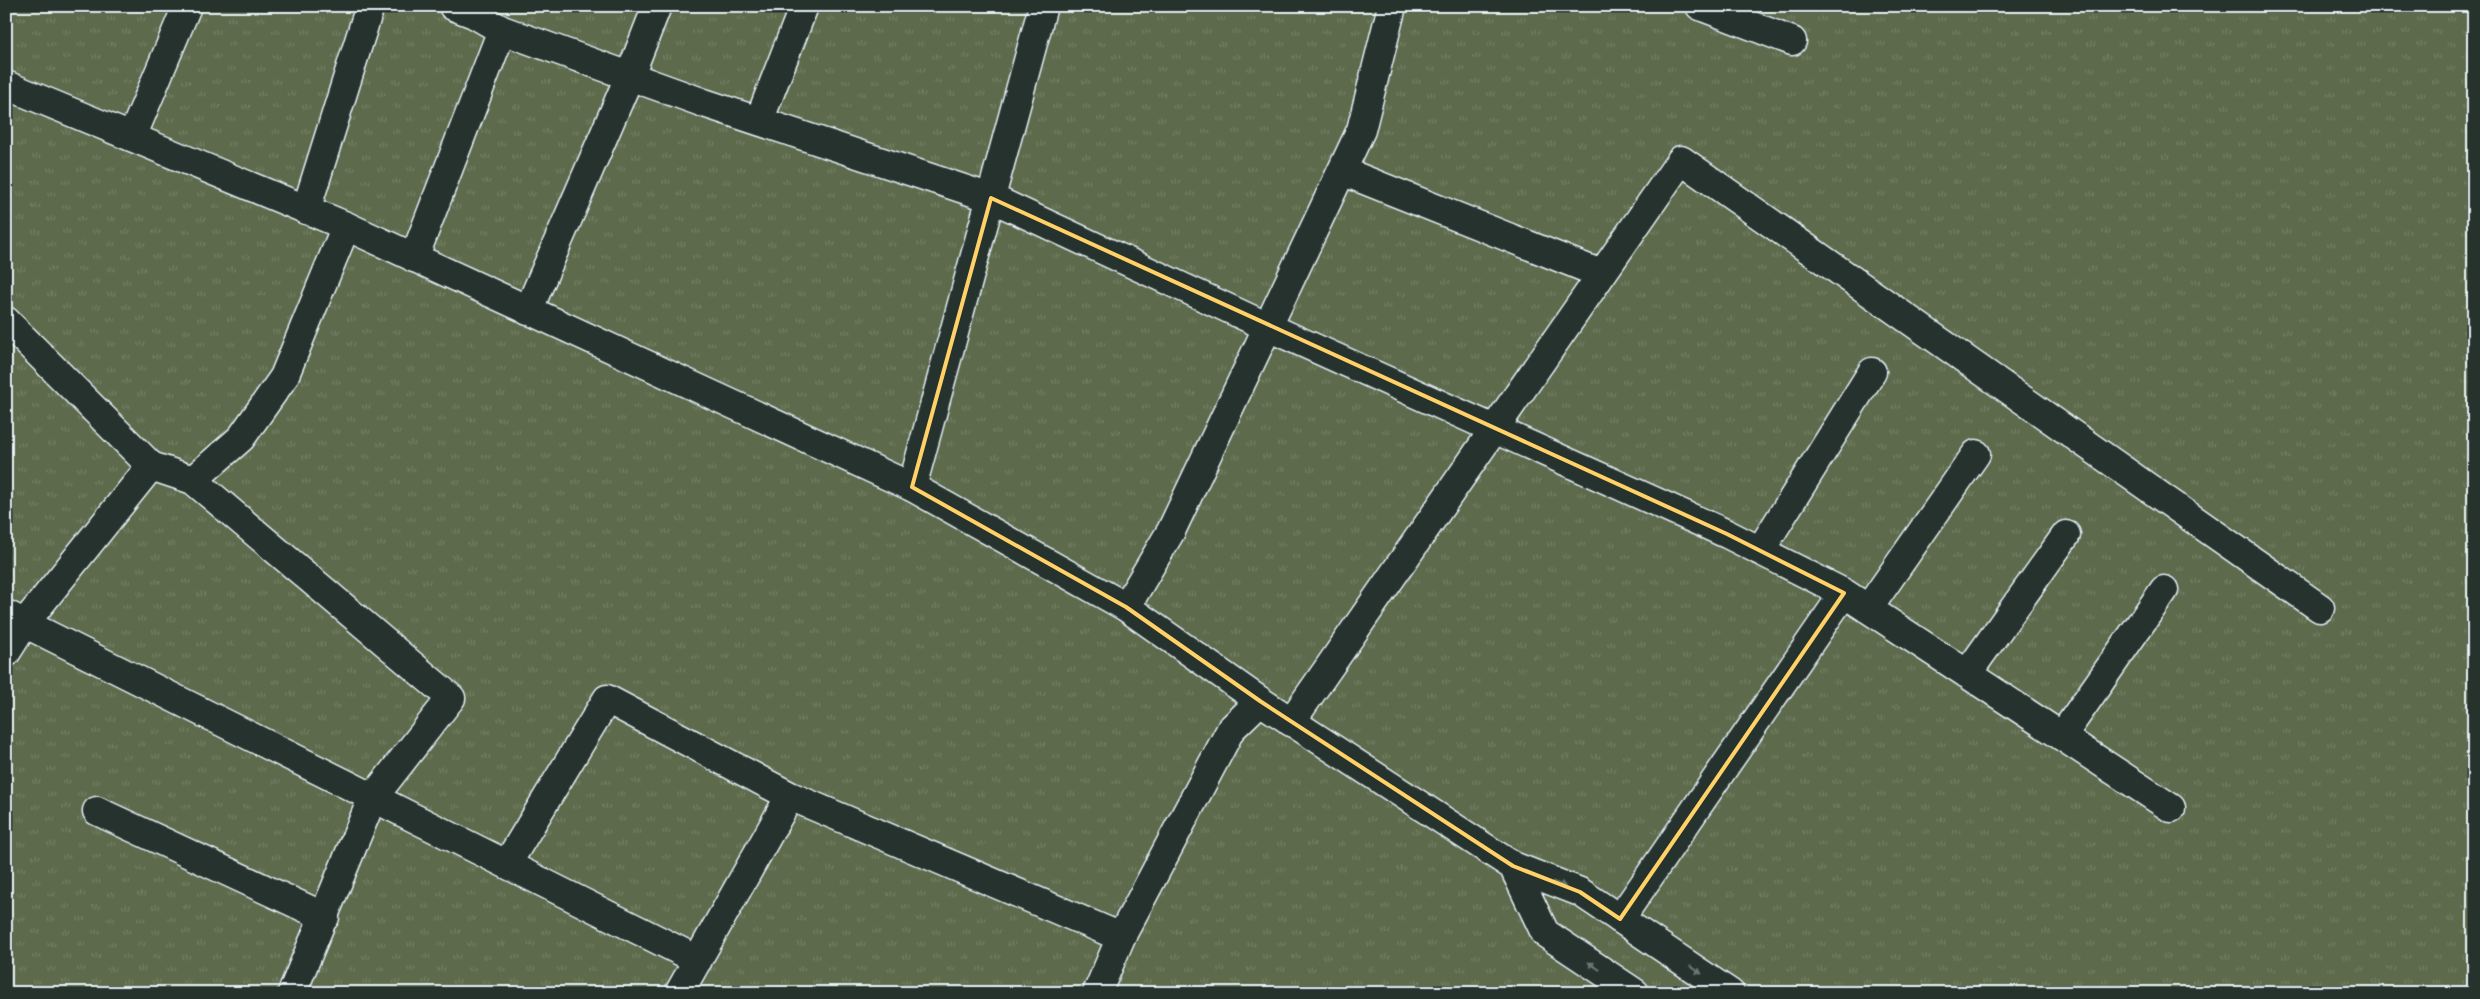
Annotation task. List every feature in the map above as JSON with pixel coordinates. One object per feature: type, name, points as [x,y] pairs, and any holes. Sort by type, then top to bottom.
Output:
[{"type":"street","points":[[132,137],[187,6]]},
{"type":"street","points":[[306,210],[370,6]]},
{"type":"street","points":[[453,6],[474,14],[502,30],[759,121],[991,198],[1268,327],[1727,534],[1844,593],[2171,808]]},
{"type":"street","points":[[528,310],[630,75],[657,6]]},
{"type":"street","points":[[759,121],[804,6]]},
{"type":"street","points":[[912,487],[1043,6]]},
{"type":"street","points":[[1126,607],[1171,531],[1361,130],[1392,6]]},
{"type":"street","points":[[1700,6],[1792,40]]},
{"type":"street","points":[[414,258],[502,30]]},
{"type":"street","points":[[6,85],[346,226],[912,487],[1126,607],[1260,701],[1513,866],[1580,892],[1730,993]]},
{"type":"street","points":[[1292,722],[1681,160],[2320,608]]},
{"type":"street","points":[[1342,171],[1601,274]]},
{"type":"street","points":[[193,480],[241,438],[284,377],[346,226]]},
{"type":"street","points":[[6,321],[151,466],[193,480],[451,698],[372,799],[325,917],[292,993]]},
{"type":"street","points":[[1760,551],[1872,372]]},
{"type":"street","points":[[1868,609],[1976,454]]},
{"type":"street","points":[[6,653],[16,618],[151,466]]},
{"type":"street","points":[[1967,674],[2066,535]]},
{"type":"street","points":[[2062,736],[2164,590]]},
{"type":"street","points":[[1620,919],[1844,593]]},
{"type":"street","points":[[16,618],[372,799],[508,864],[698,960]]},
{"type":"street","points":[[508,864],[607,699],[790,796],[1121,937]]},
{"type":"street","points":[[1097,993],[1121,937],[1232,729],[1260,701]]},
{"type":"street","points":[[679,993],[790,796]]},
{"type":"street","points":[[97,811],[325,917]]},
{"type":"street","points":[[1513,866],[1545,933],[1635,993]]},
{"type":"highlighted area","points":[[991,198],[1727,534],[1844,593],[1620,919],[1580,892],[1513,866],[1260,701],[1126,607],[912,487]]},
{"type":"green space","points":[[6,6],[2474,6],[2474,993],[6,993]]}]
